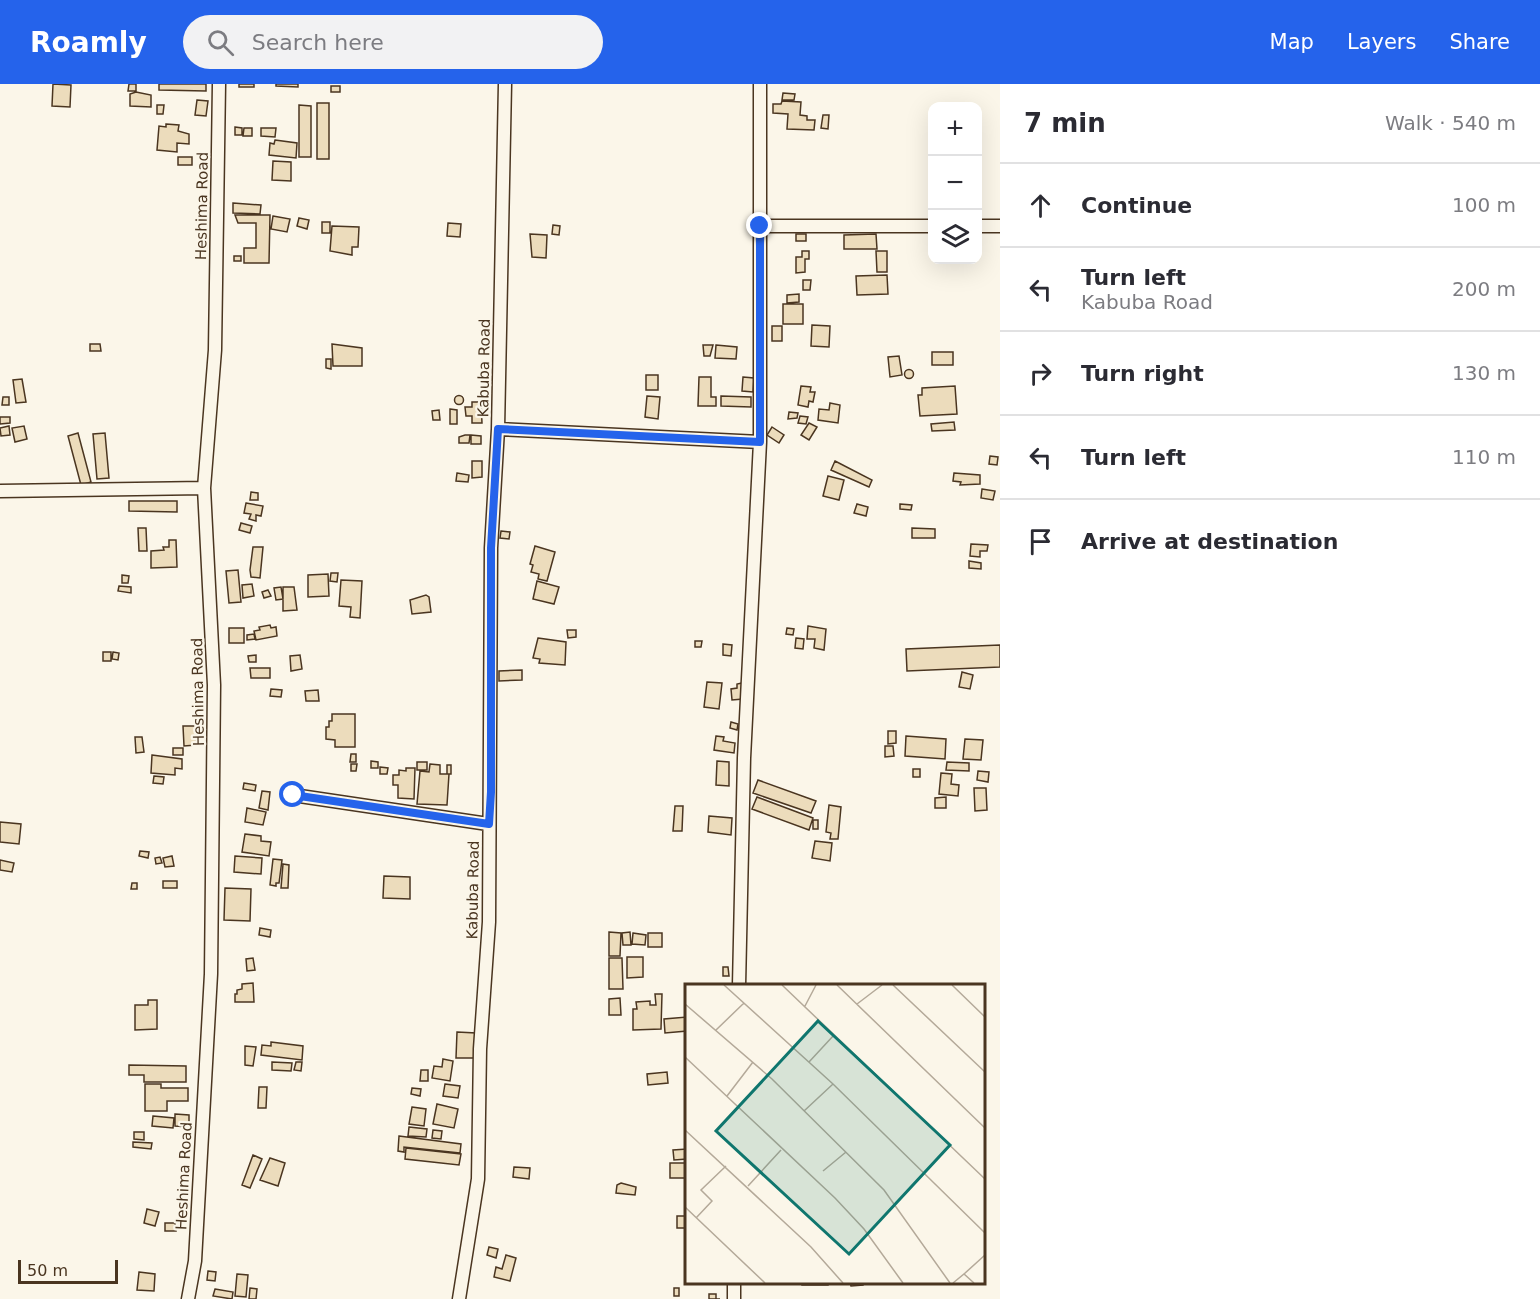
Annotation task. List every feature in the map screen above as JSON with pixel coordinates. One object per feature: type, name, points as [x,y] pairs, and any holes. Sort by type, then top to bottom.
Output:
[{"type":"street","name":"Heshima Road","points":[[188,1299],[195,1262],[211,974],[214,685],[204,488],[215,350],[219,84]]},
{"type":"street","name":"Kabuba Road","points":[[459,1299],[478,1179],[480,1048],[489,921],[491,548],[498,429],[505,84]]},
{"type":"street","points":[[739,984],[744,758],[760,442],[760,84]]},
{"type":"street","points":[[760,226],[928,226]]},
{"type":"street","points":[[982,226],[1000,226]]},
{"type":"street","points":[[498,429],[760,442]]},
{"type":"street","points":[[0,491],[204,488]]},
{"type":"street","points":[[293,795],[489,824]]},
{"type":"building","points":[[53,84],[71,85],[70,107],[52,106]]},
{"type":"building","points":[[129,84],[136,84],[136,91],[128,91]]},
{"type":"building","points":[[159,84],[206,84],[206,91],[159,90]]},
{"type":"building","points":[[239,84],[254,84],[254,87],[239,87]]},
{"type":"building","points":[[276,84],[298,84],[298,87],[276,86]]},
{"type":"building","points":[[331,86],[340,86],[340,92],[331,92]]},
{"type":"building","points":[[136,92],[151,95],[151,107],[130,106],[130,94]]},
{"type":"building","points":[[783,93],[795,94],[794,100],[782,100]]},
{"type":"building","points":[[197,100],[208,101],[206,116],[195,115]]},
{"type":"building","points":[[782,101],[801,102],[800,115],[807,116],[807,120],[815,120],[814,130],[787,129],[788,114],[773,113],[773,104],[781,104]]},
{"type":"building","points":[[317,103],[329,103],[329,159],[317,159]]},
{"type":"building","points":[[157,105],[164,105],[163,114],[157,114]]},
{"type":"building","points":[[299,105],[311,106],[311,157],[299,157]]},
{"type":"building","points":[[823,115],[829,115],[828,129],[821,128]]},
{"type":"building","points":[[166,124],[179,125],[178,131],[189,134],[189,144],[177,143],[177,152],[157,150],[159,126],[166,127]]},
{"type":"building","points":[[235,127],[242,128],[242,135],[235,135]]},
{"type":"building","points":[[244,128],[252,128],[252,136],[243,136]]},
{"type":"building","points":[[261,128],[276,128],[275,137],[261,136]]},
{"type":"building","points":[[275,140],[297,143],[296,158],[269,155],[270,143],[274,144]]},
{"type":"building","points":[[178,157],[192,157],[192,165],[178,165]]},
{"type":"building","points":[[273,161],[291,162],[291,181],[272,180]]},
{"type":"building","points":[[233,203],[261,205],[260,214],[233,213]]},
{"type":"building","points":[[235,215],[270,215],[269,263],[244,263],[244,248],[256,248],[256,223],[238,223]]},
{"type":"building","points":[[273,216],[290,219],[287,232],[271,229]]},
{"type":"building","points":[[299,218],[309,220],[307,229],[297,226]]},
{"type":"building","points":[[322,222],[330,222],[330,233],[322,233]]},
{"type":"building","points":[[448,223],[461,224],[460,237],[447,236]]},
{"type":"building","points":[[553,225],[560,226],[559,235],[552,234]]},
{"type":"building","points":[[332,226],[359,227],[358,247],[352,247],[352,255],[330,251]]},
{"type":"building","points":[[530,234],[547,235],[546,258],[532,257]]},
{"type":"building","points":[[796,234],[806,234],[806,241],[796,241]]},
{"type":"building","points":[[876,234],[877,249],[844,249],[844,235]]},
{"type":"building","points":[[802,251],[809,251],[809,259],[805,259],[805,272],[796,273],[796,257],[802,257]]},
{"type":"building","points":[[876,251],[887,251],[887,272],[877,272]]},
{"type":"building","points":[[234,256],[241,256],[241,261],[234,261]]},
{"type":"building","points":[[887,275],[888,294],[857,295],[856,276]]},
{"type":"building","points":[[803,280],[811,280],[810,290],[803,290]]},
{"type":"building","points":[[799,294],[799,302],[787,303],[787,295]]},
{"type":"building","points":[[783,304],[803,304],[803,324],[783,324]]},
{"type":"building","points":[[812,325],[830,326],[829,347],[811,346]]},
{"type":"building","points":[[772,326],[782,326],[782,341],[772,341]]},
{"type":"building","points":[[90,344],[100,344],[101,351],[90,351]]},
{"type":"building","points":[[332,344],[362,348],[362,366],[333,366]]},
{"type":"building","points":[[703,345],[713,345],[710,356],[704,356]]},
{"type":"building","points":[[716,345],[737,347],[736,359],[715,358]]},
{"type":"building","points":[[932,352],[953,352],[953,365],[932,365]]},
{"type":"building","points":[[899,356],[902,375],[890,377],[888,357]]},
{"type":"building","points":[[326,359],[331,359],[331,369],[326,368]]},
{"type":"building","points":[[909,370],[913,374],[909,378],[905,374]]},
{"type":"building","points":[[646,375],[658,375],[658,390],[646,390]]},
{"type":"building","points":[[699,377],[711,377],[711,397],[716,397],[716,406],[698,406]]},
{"type":"building","points":[[743,377],[754,378],[753,392],[742,391]]},
{"type":"building","points":[[22,379],[26,402],[16,403],[13,380]]},
{"type":"building","points":[[801,386],[811,387],[810,392],[815,392],[813,402],[809,401],[808,407],[798,405]]},
{"type":"building","points":[[955,386],[957,414],[920,416],[918,395],[922,395],[922,388]]},
{"type":"building","points":[[459,396],[463,400],[459,404],[455,400]]},
{"type":"building","points":[[647,396],[660,397],[658,419],[645,417]]},
{"type":"building","points":[[721,396],[751,397],[751,407],[721,406]]},
{"type":"building","points":[[3,397],[9,397],[9,405],[2,405]]},
{"type":"building","points":[[472,402],[481,402],[482,423],[472,423],[472,416],[466,416],[465,407],[472,407]]},
{"type":"building","points":[[830,403],[840,405],[838,423],[818,420],[819,409],[829,410]]},
{"type":"building","points":[[450,409],[457,410],[457,424],[450,424]]},
{"type":"building","points":[[439,410],[440,420],[433,420],[432,411]]},
{"type":"building","points":[[789,412],[798,413],[797,418],[788,419]]},
{"type":"building","points":[[800,416],[808,417],[806,424],[798,423]]},
{"type":"building","points":[[0,417],[10,417],[10,423],[0,424]]},
{"type":"building","points":[[954,422],[955,430],[932,431],[931,424]]},
{"type":"building","points":[[809,423],[817,427],[809,440],[801,435]]},
{"type":"building","points":[[9,426],[10,435],[1,436],[0,428]]},
{"type":"building","points":[[24,426],[27,439],[15,442],[12,428]]},
{"type":"building","points":[[772,427],[784,435],[779,443],[767,435]]},
{"type":"building","points":[[78,433],[91,482],[81,485],[68,436]]},
{"type":"building","points":[[105,433],[109,478],[97,479],[93,434]]},
{"type":"building","points":[[470,435],[469,443],[459,443],[459,437]]},
{"type":"building","points":[[471,435],[481,436],[481,444],[471,444]]},
{"type":"building","points":[[990,456],[998,457],[997,465],[989,464]]},
{"type":"building","points":[[472,461],[482,461],[482,477],[472,478]]},
{"type":"building","points":[[835,461],[872,480],[869,487],[831,470]]},
{"type":"building","points":[[457,473],[469,475],[468,482],[456,481]]},
{"type":"building","points":[[954,473],[980,475],[980,484],[960,485],[961,482],[953,481]]},
{"type":"building","points":[[828,476],[844,480],[839,500],[823,496]]},
{"type":"building","points":[[982,489],[995,491],[993,500],[981,498]]},
{"type":"building","points":[[251,492],[258,493],[258,500],[250,500]]},
{"type":"building","points":[[129,501],[177,501],[177,512],[129,511]]},
{"type":"building","points":[[246,503],[263,506],[261,516],[256,515],[256,521],[249,519],[251,514],[244,513]]},
{"type":"building","points":[[857,504],[868,507],[866,516],[854,513]]},
{"type":"building","points":[[900,504],[912,505],[911,510],[900,509]]},
{"type":"building","points":[[241,523],[252,526],[250,533],[239,530]]},
{"type":"building","points":[[138,528],[146,528],[147,551],[139,551]]},
{"type":"building","points":[[912,528],[935,529],[935,538],[912,538]]},
{"type":"building","points":[[501,531],[510,532],[509,539],[500,538]]},
{"type":"building","points":[[169,540],[176,540],[177,567],[151,568],[151,551],[164,550],[163,547],[169,547]]},
{"type":"building","points":[[971,544],[988,545],[987,551],[980,551],[980,557],[970,556]]},
{"type":"building","points":[[535,546],[555,552],[547,581],[538,579],[539,574],[531,572],[533,565],[530,564]]},
{"type":"building","points":[[253,547],[263,547],[260,578],[251,577]]},
{"type":"building","points":[[969,561],[981,563],[981,569],[969,568]]},
{"type":"building","points":[[238,570],[241,602],[229,603],[226,571]]},
{"type":"building","points":[[331,573],[338,573],[337,582],[330,581]]},
{"type":"building","points":[[328,574],[329,596],[308,597],[308,575]]},
{"type":"building","points":[[122,575],[129,576],[128,583],[122,583]]},
{"type":"building","points":[[341,580],[362,581],[360,618],[350,617],[351,607],[339,606]]},
{"type":"building","points":[[537,581],[559,587],[554,604],[533,599]]},
{"type":"building","points":[[252,584],[254,596],[243,598],[242,585]]},
{"type":"building","points":[[119,586],[131,587],[131,593],[118,591]]},
{"type":"building","points":[[281,587],[283,599],[276,600],[274,588]]},
{"type":"building","points":[[283,587],[294,587],[297,610],[283,611]]},
{"type":"building","points":[[268,590],[271,596],[264,598],[262,592]]},
{"type":"building","points":[[426,595],[429,597],[431,612],[412,614],[410,600]]},
{"type":"building","points":[[270,625],[271,628],[276,627],[277,636],[256,640],[254,631],[260,630],[259,627]]},
{"type":"building","points":[[808,626],[826,629],[824,650],[814,648],[815,639],[807,639]]},
{"type":"building","points":[[229,628],[244,628],[244,643],[229,643]]},
{"type":"building","points":[[787,628],[794,629],[793,635],[786,634]]},
{"type":"building","points":[[567,630],[576,630],[576,637],[568,638]]},
{"type":"building","points":[[254,634],[255,639],[247,640],[247,635]]},
{"type":"building","points":[[538,638],[566,642],[565,665],[539,663],[540,659],[533,658]]},
{"type":"building","points":[[796,638],[804,639],[803,649],[795,648]]},
{"type":"building","points":[[695,641],[702,641],[701,647],[695,647]]},
{"type":"building","points":[[723,644],[732,645],[731,656],[723,655]]},
{"type":"building","points":[[1000,645],[1000,667],[907,671],[906,649]]},
{"type":"building","points":[[103,652],[111,652],[111,661],[103,661]]},
{"type":"building","points":[[113,652],[119,653],[118,660],[112,659]]},
{"type":"building","points":[[256,655],[256,662],[249,662],[248,656]]},
{"type":"building","points":[[300,655],[302,669],[291,671],[290,656]]},
{"type":"building","points":[[250,668],[270,668],[270,678],[251,678]]},
{"type":"building","points":[[522,670],[522,680],[499,681],[499,671]]},
{"type":"building","points":[[962,672],[973,675],[970,689],[959,687]]},
{"type":"building","points":[[707,682],[722,683],[719,709],[704,707]]},
{"type":"building","points":[[742,683],[743,699],[732,700],[731,689],[737,688],[737,684]]},
{"type":"building","points":[[271,689],[282,690],[281,697],[270,696]]},
{"type":"building","points":[[318,690],[319,701],[306,701],[305,691]]},
{"type":"building","points":[[332,714],[355,714],[355,747],[335,747],[335,740],[326,739],[326,727],[329,727],[329,721],[332,721]]},
{"type":"building","points":[[731,722],[738,724],[737,730],[730,728]]},
{"type":"building","points":[[183,726],[196,726],[196,745],[184,746]]},
{"type":"building","points":[[888,731],[896,731],[896,743],[888,744]]},
{"type":"building","points":[[716,736],[724,737],[723,741],[735,743],[734,753],[714,750]]},
{"type":"building","points":[[906,736],[946,739],[945,759],[905,756]]},
{"type":"building","points":[[135,737],[142,737],[144,752],[136,753]]},
{"type":"building","points":[[965,739],[983,740],[981,760],[963,759]]},
{"type":"building","points":[[885,746],[893,746],[894,756],[885,757]]},
{"type":"building","points":[[173,748],[183,748],[183,755],[173,755]]},
{"type":"building","points":[[351,754],[356,754],[356,762],[350,762]]},
{"type":"building","points":[[152,755],[182,759],[182,769],[175,768],[175,775],[151,773]]},
{"type":"building","points":[[371,761],[378,762],[378,768],[371,768]]},
{"type":"building","points":[[717,761],[729,762],[729,786],[716,785]]},
{"type":"building","points":[[417,762],[427,762],[427,770],[417,770]]},
{"type":"building","points":[[947,762],[969,763],[969,771],[946,770]]},
{"type":"building","points":[[351,764],[357,764],[356,771],[351,771]]},
{"type":"building","points":[[430,764],[440,765],[440,774],[449,774],[447,805],[417,804],[420,771],[429,772]]},
{"type":"building","points":[[447,765],[451,765],[451,774],[447,774]]},
{"type":"building","points":[[380,767],[388,768],[387,774],[380,774]]},
{"type":"building","points":[[406,768],[415,768],[414,799],[398,798],[398,785],[393,785],[393,775],[399,775],[399,770],[406,771]]},
{"type":"building","points":[[913,769],[920,769],[920,777],[913,777]]},
{"type":"building","points":[[978,771],[989,772],[988,782],[977,780]]},
{"type":"building","points":[[941,773],[952,774],[951,784],[959,785],[958,796],[939,794]]},
{"type":"building","points":[[154,776],[164,777],[163,784],[153,783]]},
{"type":"building","points":[[758,780],[816,801],[811,813],[753,793]]},
{"type":"building","points":[[244,783],[256,785],[255,791],[243,789]]},
{"type":"building","points":[[974,788],[986,788],[987,810],[975,811]]},
{"type":"building","points":[[262,791],[270,792],[268,810],[259,808]]},
{"type":"building","points":[[757,797],[813,818],[809,830],[752,809]]},
{"type":"building","points":[[946,797],[946,808],[935,808],[935,798]]},
{"type":"building","points":[[829,805],[841,807],[838,839],[830,839],[831,833],[826,832]]},
{"type":"building","points":[[675,806],[683,806],[682,831],[673,831]]},
{"type":"building","points":[[247,808],[266,812],[263,825],[245,822]]},
{"type":"building","points":[[709,816],[732,818],[731,835],[708,832]]},
{"type":"building","points":[[813,820],[818,820],[818,829],[813,829]]},
{"type":"building","points":[[0,822],[21,824],[19,844],[0,842]]},
{"type":"building","points":[[245,834],[261,836],[261,841],[271,842],[269,856],[242,852]]},
{"type":"building","points":[[815,841],[832,843],[830,861],[812,858]]},
{"type":"building","points":[[140,851],[149,852],[148,858],[139,856]]},
{"type":"building","points":[[172,856],[174,866],[165,867],[163,858]]},
{"type":"building","points":[[235,856],[262,858],[261,874],[234,872]]},
{"type":"building","points":[[160,857],[162,863],[156,864],[155,858]]},
{"type":"building","points":[[273,859],[282,860],[279,883],[276,883],[276,886],[270,885]]},
{"type":"building","points":[[0,860],[14,863],[12,872],[0,870]]},
{"type":"building","points":[[283,864],[289,865],[288,888],[281,888]]},
{"type":"building","points":[[384,876],[410,877],[410,899],[383,898]]},
{"type":"building","points":[[163,881],[177,881],[177,888],[163,888]]},
{"type":"building","points":[[132,883],[137,883],[137,889],[131,889]]},
{"type":"building","points":[[225,888],[251,889],[250,921],[224,920]]},
{"type":"building","points":[[260,928],[271,930],[270,937],[259,935]]},
{"type":"building","points":[[609,932],[621,933],[620,956],[609,956]]},
{"type":"building","points":[[630,932],[631,945],[623,945],[622,933]]},
{"type":"building","points":[[633,933],[646,935],[645,945],[632,944]]},
{"type":"building","points":[[648,933],[662,933],[662,947],[648,947]]},
{"type":"building","points":[[627,957],[643,957],[643,977],[627,978]]},
{"type":"building","points":[[253,958],[255,970],[247,971],[246,959]]},
{"type":"building","points":[[609,958],[622,958],[623,989],[609,989]]},
{"type":"building","points":[[723,967],[728,967],[729,976],[723,976]]},
{"type":"building","points":[[253,983],[254,1002],[235,1002],[235,994],[237,990],[242,989],[242,984]]},
{"type":"building","points":[[655,994],[662,994],[661,1029],[633,1030],[633,1009],[637,1009],[636,1002],[650,1001],[650,1005],[656,1005]]},
{"type":"building","points":[[620,998],[621,1015],[609,1015],[609,999]]},
{"type":"building","points":[[148,1000],[157,1000],[157,1029],[135,1030],[135,1005],[148,1005]]},
{"type":"building","points":[[685,1017],[685,1031],[665,1033],[664,1019]]},
{"type":"building","points":[[457,1032],[476,1033],[475,1058],[456,1058]]},
{"type":"building","points":[[271,1042],[303,1046],[302,1060],[261,1055],[262,1045],[271,1046]]},
{"type":"building","points":[[245,1046],[256,1047],[253,1066],[245,1065]]},
{"type":"building","points":[[443,1059],[453,1061],[450,1081],[432,1078],[434,1066],[442,1067]]},
{"type":"building","points":[[272,1062],[292,1063],[291,1071],[272,1070]]},
{"type":"building","points":[[296,1062],[302,1062],[301,1071],[294,1070]]},
{"type":"building","points":[[129,1065],[186,1066],[186,1082],[144,1082],[144,1075],[129,1075]]},
{"type":"building","points":[[421,1070],[428,1070],[428,1081],[420,1081]]},
{"type":"building","points":[[667,1072],[668,1083],[648,1085],[647,1074]]},
{"type":"building","points":[[145,1084],[161,1084],[161,1088],[188,1088],[188,1101],[167,1101],[167,1111],[145,1111]]},
{"type":"building","points":[[445,1084],[460,1086],[458,1098],[443,1096]]},
{"type":"building","points":[[259,1087],[267,1087],[266,1108],[258,1108]]},
{"type":"building","points":[[412,1088],[421,1089],[420,1096],[411,1094]]},
{"type":"building","points":[[437,1104],[458,1109],[454,1128],[433,1124]]},
{"type":"building","points":[[412,1107],[426,1109],[424,1126],[409,1124]]},
{"type":"building","points":[[175,1114],[189,1115],[189,1127],[175,1126]]},
{"type":"building","points":[[153,1116],[174,1118],[173,1128],[152,1126]]},
{"type":"building","points":[[409,1127],[427,1129],[426,1137],[408,1136]]},
{"type":"building","points":[[433,1130],[442,1131],[441,1139],[432,1138]]},
{"type":"building","points":[[134,1132],[144,1132],[144,1140],[134,1139]]},
{"type":"building","points":[[399,1136],[461,1144],[460,1153],[404,1147],[404,1152],[398,1151]]},
{"type":"building","points":[[133,1142],[152,1143],[151,1149],[133,1147]]},
{"type":"building","points":[[406,1148],[461,1154],[459,1165],[405,1159]]},
{"type":"building","points":[[685,1149],[685,1159],[674,1160],[673,1150]]},
{"type":"building","points":[[253,1155],[262,1159],[250,1188],[242,1185]]},
{"type":"building","points":[[270,1158],[285,1163],[278,1186],[260,1180]]},
{"type":"building","points":[[670,1163],[685,1163],[685,1178],[670,1178]]},
{"type":"building","points":[[514,1167],[530,1168],[529,1179],[513,1177]]},
{"type":"building","points":[[621,1183],[636,1187],[635,1195],[616,1193],[617,1185]]},
{"type":"building","points":[[147,1209],[159,1212],[155,1226],[144,1223]]},
{"type":"building","points":[[677,1216],[685,1216],[685,1228],[677,1228]]},
{"type":"building","points":[[165,1223],[175,1223],[176,1231],[165,1231]]},
{"type":"building","points":[[489,1247],[498,1249],[496,1258],[487,1255]]},
{"type":"building","points":[[506,1255],[516,1258],[510,1281],[494,1277],[496,1267],[502,1269]]},
{"type":"building","points":[[208,1271],[216,1272],[215,1281],[207,1280]]},
{"type":"building","points":[[139,1272],[155,1274],[154,1291],[137,1290]]},
{"type":"building","points":[[237,1274],[248,1275],[246,1297],[235,1296]]},
{"type":"building","points":[[802,1284],[828,1284],[828,1285]]},
{"type":"building","points":[[250,1288],[257,1289],[256,1299],[249,1299]]},
{"type":"building","points":[[674,1288],[679,1288],[679,1296],[674,1296]]},
{"type":"building","points":[[215,1289],[233,1292],[232,1299],[213,1296]]},
{"type":"building","points":[[709,1294],[716,1294],[716,1299],[709,1299]]},
{"type":"route","points":[[293,795],[489,824],[491,548],[498,429],[760,442],[760,226]]}]
